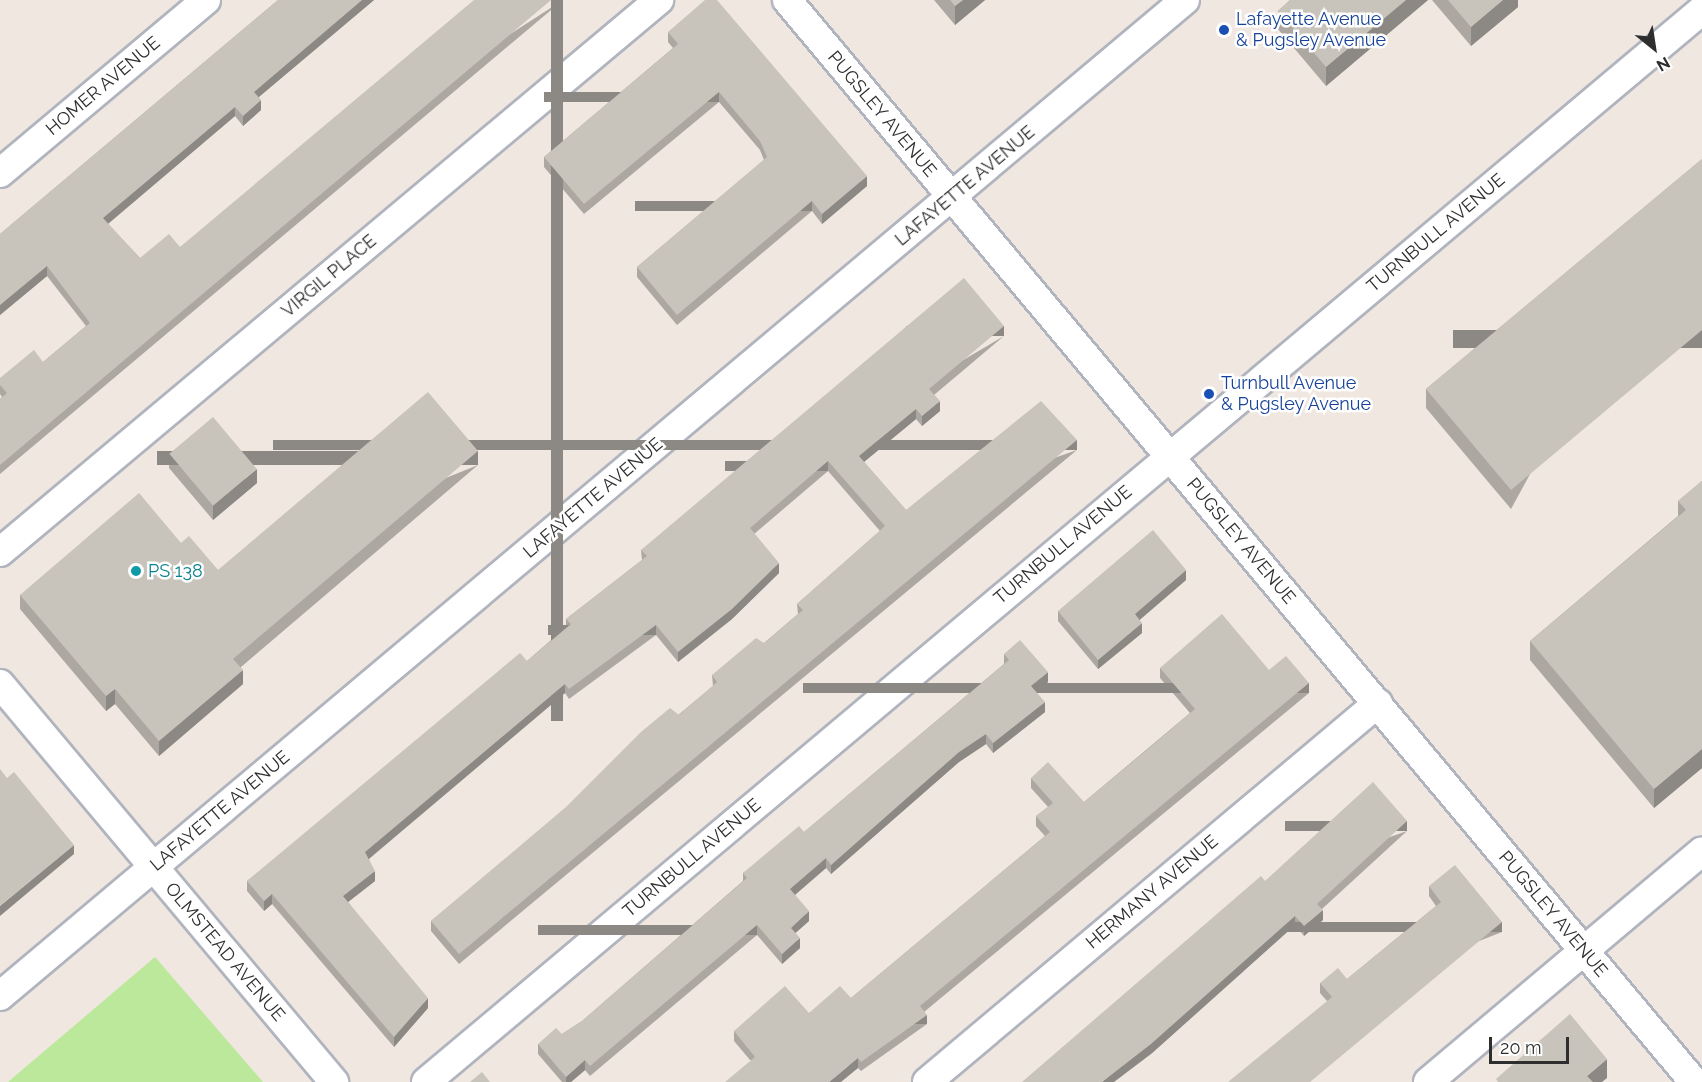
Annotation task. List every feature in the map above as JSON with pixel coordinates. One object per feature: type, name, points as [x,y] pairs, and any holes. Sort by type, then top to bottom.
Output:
[{"type":"street","name":"HOMER AVENUE","points":[[0,173],[206,0]]},
{"type":"street","name":"VIRGIL PLACE","points":[[0,552],[659,0]]},
{"type":"street","name":"PUGSLEY AVENUE","points":[[787,0],[1694,1082]]},
{"type":"street","name":"LAFAYETTE AVENUE","points":[[0,996],[1185,0]]},
{"type":"street","name":"TURNBULL AVENUE","points":[[426,1082],[1702,10]]},
{"type":"street","name":"OLMSTEAD AVENUE","points":[[0,684],[334,1082]]},
{"type":"street","name":"HERMANY AVENUE","points":[[927,1082],[1378,703]]},
{"type":"street","points":[[1428,1082],[1702,851]]},
{"type":"green space","points":[[155,957],[263,1082],[8,1082]]},
{"type":"building","points":[[278,0],[362,0],[254,92],[261,100],[243,116],[235,107],[103,218],[140,258],[169,234],[180,247],[474,0],[551,0],[0,465],[0,399],[7,393],[0,385],[0,378],[34,350],[43,362],[90,323],[47,266],[0,305],[0,234]]},
{"type":"building","points":[[705,0],[717,0],[867,176],[822,214],[812,201],[677,315],[637,267],[767,157],[760,141],[719,92],[584,204],[544,157],[678,44],[668,32]]},
{"type":"building","points":[[950,0],[963,0],[955,6]]},
{"type":"building","points":[[1290,0],[1406,0],[1326,67],[1278,11]]},
{"type":"building","points":[[1448,0],[1503,0],[1471,27]]},
{"type":"building","points":[[1702,159],[1702,330],[1511,490],[1426,389]]},
{"type":"building","points":[[964,278],[1004,326],[929,389],[940,401],[922,416],[916,409],[859,456],[906,510],[1041,401],[1077,440],[459,954],[431,921],[566,807],[641,732],[670,708],[679,715],[717,682],[712,675],[756,638],[764,643],[803,610],[797,604],[885,526],[828,461],[750,528],[779,563],[732,609],[678,652],[656,625],[569,689],[565,684],[365,852],[375,871],[343,896],[428,998],[394,1037],[272,894],[264,901],[247,881],[520,653],[527,661],[571,624],[566,619],[647,556],[641,550]]},
{"type":"building","name":"PS 138","points":[[428,392],[478,451],[233,659],[243,670],[159,741],[115,689],[106,696],[20,595],[139,493],[181,543],[189,536],[218,570]]},
{"type":"building","points":[[213,417],[257,469],[213,506],[169,454]]},
{"type":"building","points":[[1702,481],[1702,749],[1654,789],[1530,641],[1686,510],[1678,501]]},
{"type":"building","points":[[1153,530],[1186,570],[1135,614],[1142,623],[1098,660],[1058,611]]},
{"type":"building","points":[[1222,614],[1269,670],[1286,656],[1309,683],[920,1006],[927,1015],[861,1062],[858,1058],[829,1082],[725,1082],[755,1057],[734,1031],[785,986],[809,1013],[840,986],[851,998],[1050,832],[1036,816],[1053,803],[1031,778],[1048,762],[1084,802],[1195,709],[1160,668]]},
{"type":"building","points":[[1020,640],[1048,672],[1031,686],[1045,702],[993,743],[986,734],[959,752],[831,865],[826,858],[790,889],[809,911],[791,928],[800,938],[782,954],[757,925],[590,1066],[585,1060],[566,1077],[538,1044],[556,1028],[562,1034],[582,1021],[747,878],[743,873],[799,826],[804,832],[1009,660],[1004,654]]},
{"type":"building","points":[[0,769],[7,778],[14,772],[74,845],[0,906]]},
{"type":"building","points":[[1373,782],[1407,821],[1317,904],[1323,910],[1304,926],[1295,916],[1151,1044],[1102,1082],[1022,1082],[1261,876],[1265,881]]},
{"type":"building","points":[[1455,865],[1502,922],[1310,1082],[1228,1082],[1332,997],[1320,983],[1338,968],[1347,979],[1441,902],[1429,886]]},
{"type":"building","points":[[1570,1014],[1607,1059],[1587,1076],[1593,1082],[1498,1082],[1496,1079]]},
{"type":"building","points":[[482,1072],[490,1082],[470,1082]]},
{"type":"place","name":"Lafayette Avenue & Pugsley Avenue","points":[[1224,30]]},
{"type":"place","name":"Turnbull Avenue & Pugsley Avenue","points":[[1209,394]]},
{"type":"place","name":"PS 138","points":[[136,571]]}]
